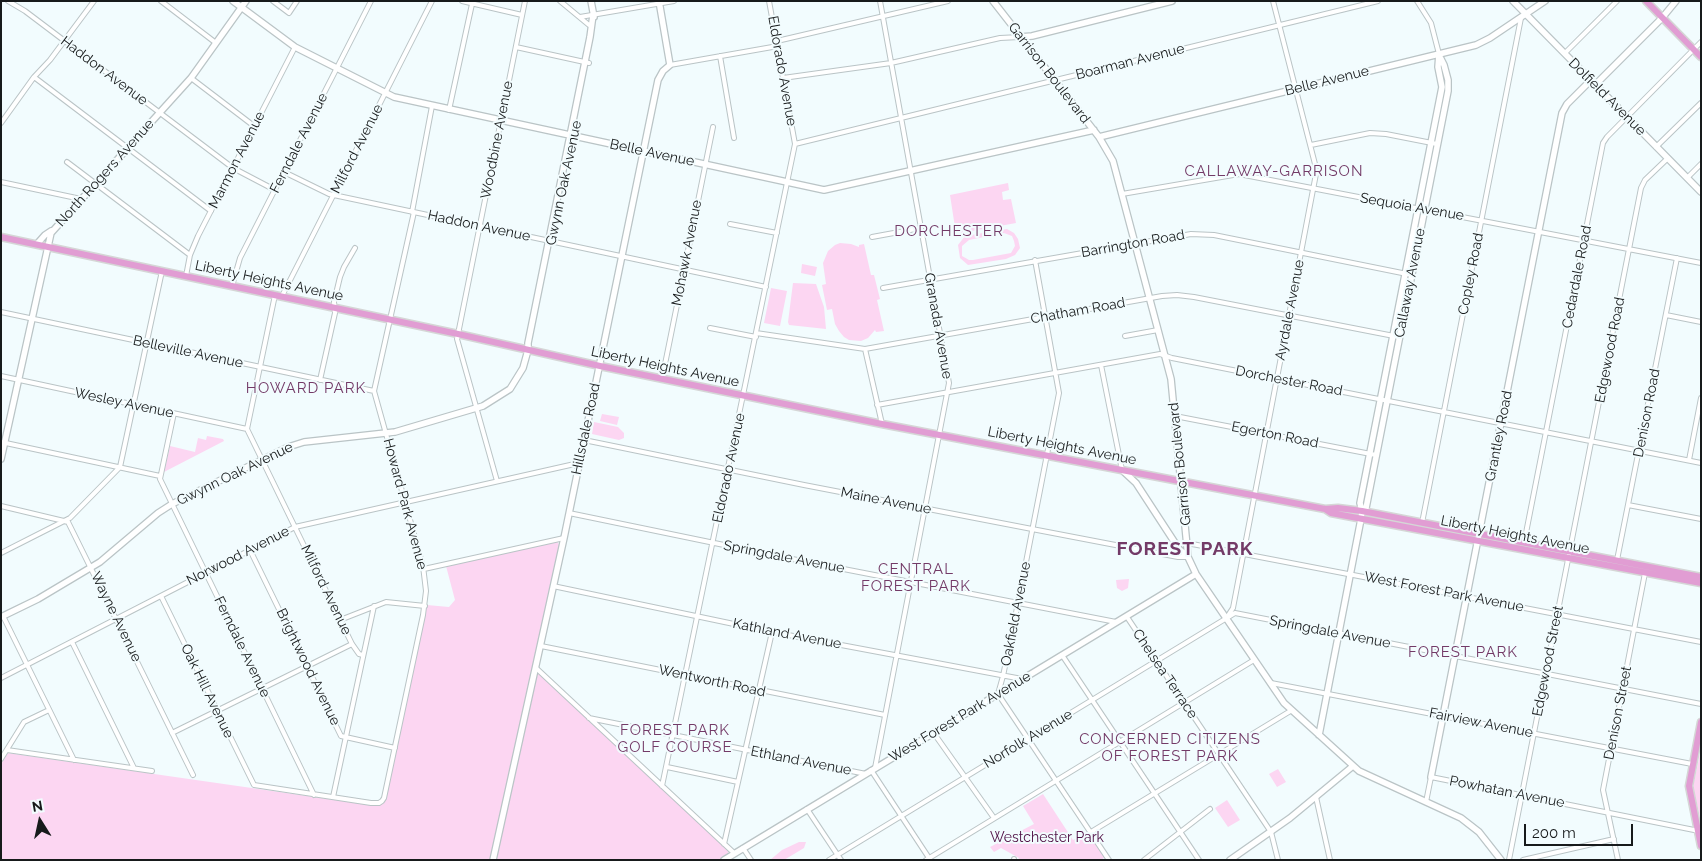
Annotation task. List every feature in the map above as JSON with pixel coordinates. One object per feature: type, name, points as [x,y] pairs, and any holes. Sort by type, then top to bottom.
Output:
[{"type":"main road","points":[[1646,1],[1701,57]]},
{"type":"main road","name":"Liberty Heights Avenue","points":[[1,237],[744,396],[1254,496],[1325,509],[1338,508],[1362,511],[1421,526],[1523,546],[1568,558],[1616,564],[1701,584]]},
{"type":"main road","name":"Liberty Heights Avenue","points":[[1325,509],[1331,513],[1361,519],[1421,526]]},
{"type":"main road","name":"Liberty Heights Avenue","points":[[1523,546],[1570,551],[1616,564]]},
{"type":"main road","name":"Liberty Heights Avenue","points":[[1646,570],[1701,577]]},
{"type":"main road","points":[[1701,722],[1689,780],[1689,792],[1701,846]]},
{"type":"street","name":"Haddon Avenue","points":[[8,1],[25,11],[233,168],[275,190]]},
{"type":"street","points":[[161,1],[216,43]]},
{"type":"street","name":"Belle Avenue","points":[[233,1],[294,47],[394,97],[827,190],[1094,130]]},
{"type":"street","name":"North Rogers Avenue","points":[[1,459],[3,442],[47,246],[53,230],[191,78],[246,1]]},
{"type":"street","points":[[273,1],[289,12],[298,1]]},
{"type":"street","name":"Ferndale Avenue","points":[[232,286],[240,258],[371,1]]},
{"type":"street","name":"Milford Avenue","points":[[363,655],[359,654],[352,644],[247,429],[278,296],[334,195],[432,1]]},
{"type":"street","points":[[462,1],[522,15]]},
{"type":"street","name":"Woodbine Avenue","points":[[496,482],[457,340],[525,1]]},
{"type":"street","points":[[560,1],[580,18],[592,24]]},
{"type":"street","name":"Gwynn Oak Avenue","points":[[2,615],[38,599],[91,568],[172,504],[288,447],[304,442],[386,433],[476,409],[491,403],[510,389],[523,368],[531,344],[550,242],[595,30],[591,1]]},
{"type":"street","points":[[580,18],[674,1]]},
{"type":"street","name":"Eldorado Avenue","points":[[662,786],[795,144],[769,1]]},
{"type":"street","name":"Granada Avenue","points":[[870,771],[885,715],[949,383],[880,1]]},
{"type":"street","points":[[776,41],[948,1]]},
{"type":"street","name":"Garrison Boulevard","points":[[993,1],[1094,130],[1111,156],[1171,379],[1188,557],[1196,574],[1280,698],[1292,710],[1353,766],[1373,778],[1460,818],[1473,827],[1487,840],[1501,860]]},
{"type":"street","points":[[783,78],[891,63],[1000,38],[1039,34],[1172,1]]},
{"type":"street","name":"Ayrdale Avenue","points":[[1226,619],[1233,608],[1316,171],[1273,1]]},
{"type":"street","name":"Boarman Avenue","points":[[795,144],[1378,1]]},
{"type":"street","name":"Callaway Avenue","points":[[1319,735],[1362,511],[1366,508],[1383,400],[1445,86],[1438,67],[1439,54],[1431,23],[1417,1]]},
{"type":"street","name":"Dolfield Avenue","points":[[1513,1],[1524,16],[1564,53],[1701,192]]},
{"type":"street","name":"Belle Avenue","points":[[1099,137],[1480,43],[1545,1]]},
{"type":"street","points":[[1564,53],[1618,1]]},
{"type":"street","name":"Grantley Road","points":[[1426,802],[1562,113],[1567,104],[1662,18],[1676,1]]},
{"type":"street","points":[[1,123],[34,77],[65,41],[93,2]]},
{"type":"street","points":[[659,3],[670,65],[778,46]]},
{"type":"street","points":[[449,110],[472,4]]},
{"type":"street","name":"Gwynn Oak Avenue","points":[[587,62],[593,15]]},
{"type":"street","name":"Copley Road","points":[[1421,526],[1524,16]]},
{"type":"street","name":"Cedardale Road","points":[[1523,546],[1603,143],[1701,42]]},
{"type":"street","name":"Marmon Avenue","points":[[186,276],[190,255],[294,47]]},
{"type":"street","points":[[516,47],[587,62]]},
{"type":"street","points":[[720,56],[734,138]]},
{"type":"street","name":"Hillsdale Road","points":[[493,860],[564,538],[658,80],[670,65]]},
{"type":"street","points":[[34,77],[211,211]]},
{"type":"street","points":[[191,78],[254,126]]},
{"type":"street","points":[[1656,146],[1701,103]]},
{"type":"street","name":"Howard Park Avenue","points":[[333,797],[374,804],[381,803],[384,798],[425,606],[426,583],[424,568],[374,392],[413,212],[432,106]]},
{"type":"street","name":"Mohawk Avenue","points":[[662,379],[713,128]]},
{"type":"street","points":[[1311,146],[1370,133],[1434,143]]},
{"type":"street","name":"Edgewood Road","points":[[1570,551],[1643,184],[1668,158]]},
{"type":"street","points":[[67,162],[190,255]]},
{"type":"street","points":[[1687,178],[1701,164]]},
{"type":"street","name":"Haddon Avenue","points":[[284,172],[334,195],[766,287]]},
{"type":"street","name":"Sequoia Avenue","points":[[1122,194],[1236,174],[1701,263]]},
{"type":"street","points":[[1,182],[81,199]]},
{"type":"street","points":[[730,224],[777,233]]},
{"type":"street","points":[[872,236],[921,228]]},
{"type":"street","points":[[37,244],[45,234],[53,230]]},
{"type":"street","name":"Barrington Road","points":[[883,288],[1183,234],[1205,234],[1408,274]]},
{"type":"street","points":[[320,380],[342,272],[355,248]]},
{"type":"street","name":"Denison Road","points":[[1616,564],[1677,258]]},
{"type":"street","name":"Oakfield Avenue","points":[[998,694],[1018,603],[1059,393],[1035,260]]},
{"type":"street","points":[[1,553],[70,518],[120,467],[162,271]]},
{"type":"street","name":"Chatham Road","points":[[710,328],[865,349],[1150,298],[1184,295],[1396,337]]},
{"type":"street","name":"Belleville Avenue","points":[[1,312],[374,392]]},
{"type":"street","points":[[1666,315],[1701,322]]},
{"type":"street","points":[[1125,336],[1158,330]]},
{"type":"street","points":[[865,349],[882,424]]},
{"type":"street","name":"Dorchester Road","points":[[878,405],[1160,354],[1172,358],[1701,462]]},
{"type":"street","points":[[1101,364],[1122,470],[1136,483],[1179,549],[1188,557]]},
{"type":"street","name":"Wesley Avenue","points":[[1,376],[247,429]]},
{"type":"street","points":[[1689,460],[1701,398]]},
{"type":"street","points":[[3,442],[160,476],[174,413]]},
{"type":"street","name":"Egerton Road","points":[[1175,416],[1373,454]]},
{"type":"street","name":"Maine Avenue","points":[[584,440],[1032,529],[1178,557],[1188,557]]},
{"type":"street","name":"Norwood Avenue","points":[[1,678],[295,527],[579,463]]},
{"type":"street","name":"Ferndale Avenue","points":[[160,476],[314,795]]},
{"type":"street","points":[[1628,505],[1701,519]]},
{"type":"street","points":[[1,506],[66,520]]},
{"type":"street","name":"Springdale Avenue","points":[[569,513],[1117,622]]},
{"type":"street","name":"Wayne Avenue","points":[[66,520],[70,524],[193,775]]},
{"type":"street","points":[[424,568],[564,538]]},
{"type":"street","name":"West Forest Park Avenue","points":[[1187,543],[1701,642]]},
{"type":"street","name":"Brightwood Avenue","points":[[250,550],[341,736],[395,748]]},
{"type":"street","name":"Edgewood Street","points":[[1509,860],[1570,551]]},
{"type":"street","name":"Denison Street","points":[[1618,860],[1603,790],[1646,570]]},
{"type":"street","name":"West Forest Park Avenue","points":[[724,860],[1196,574]]},
{"type":"street","name":"Kathland Avenue","points":[[553,586],[772,632],[1022,679]]},
{"type":"street","name":"Oak Hill Avenue","points":[[161,596],[254,785],[314,795]]},
{"type":"street","points":[[340,620],[389,602],[425,606]]},
{"type":"street","name":"Milford Avenue","points":[[333,797],[374,606]]},
{"type":"street","name":"Springdale Avenue","points":[[1226,619],[1235,613],[1701,704]]},
{"type":"street","points":[[2,615],[74,760]]},
{"type":"street","name":"Chelsea Terrace","points":[[1126,616],[1271,832],[1278,860]]},
{"type":"street","name":"Norfolk Avenue","points":[[829,860],[1226,619]]},
{"type":"street","points":[[724,844],[772,632]]},
{"type":"street","points":[[72,642],[134,768]]},
{"type":"street","points":[[172,733],[352,644]]},
{"type":"street","name":"Wentworth Road","points":[[540,646],[885,715]]},
{"type":"street","points":[[1062,655],[1199,860]]},
{"type":"street","points":[[870,771],[902,816],[927,859],[1254,660]]},
{"type":"street","points":[[536,668],[734,854]]},
{"type":"street","name":"Fairview Avenue","points":[[1269,682],[1692,764]]},
{"type":"street","points":[[998,694],[1109,860]]},
{"type":"street","points":[[1,759],[24,722],[49,710]]},
{"type":"street","points":[[1091,832],[1292,710]]},
{"type":"street","name":"Ethland Avenue","points":[[589,718],[746,750],[870,771]]},
{"type":"street","points":[[934,732],[994,818]]},
{"type":"street","points":[[7,750],[152,771]]},
{"type":"street","points":[[1230,860],[1271,832],[1353,766]]},
{"type":"street","points":[[667,767],[738,782]]},
{"type":"street","name":"Powhatan Avenue","points":[[1431,777],[1699,831]]},
{"type":"street","points":[[314,795],[333,797]]},
{"type":"street","points":[[1316,797],[1330,860]]},
{"type":"street","points":[[807,809],[841,860]]},
{"type":"street","points":[[1144,860],[1210,810]]},
{"type":"street","points":[[1523,860],[1614,840]]},
{"type":"street","points":[[743,848],[751,860]]},
{"type":"green space","points":[[1008,183],[1009,190],[1002,192],[1003,200],[1011,199],[1016,223],[956,234],[950,195]]},
{"type":"green space","points":[[1007,229],[1014,233],[1020,248],[1015,255],[1006,259],[968,265],[960,258],[958,245],[965,236]],"holes":[[[1004,233],[1012,236],[1015,246],[1011,253],[973,260],[962,256],[962,246],[969,240]]]},
{"type":"green space","points":[[840,243],[859,247],[859,245],[864,244],[871,275],[874,275],[880,299],[877,300],[884,331],[876,332],[875,330],[868,338],[861,341],[849,340],[844,337],[835,324],[832,309],[827,310],[822,285],[826,284],[823,263],[828,251]]},
{"type":"green space","points":[[802,264],[817,267],[815,276],[801,273]]},
{"type":"green space","points":[[793,283],[816,284],[824,307],[826,329],[789,325]]},
{"type":"green space","points":[[771,288],[787,291],[780,326],[764,323]]},
{"type":"green space","points":[[602,414],[619,417],[617,425],[600,421]]},
{"type":"green space","points":[[594,422],[618,427],[624,433],[624,438],[619,440],[592,434]]},
{"type":"green space","points":[[207,436],[223,439],[224,441],[164,472],[170,446],[195,452],[198,438],[206,440]]},
{"type":"green space","name":"FOREST PARK GOLF COURSE","points":[[557,541],[559,545],[533,668],[728,850],[728,854],[719,860],[1,860],[1,764],[8,753],[370,805],[383,804],[387,795],[427,605],[449,607],[455,600],[446,566]]},
{"type":"green space","points":[[1129,579],[1128,588],[1122,591],[1117,588],[1116,580]]},
{"type":"green space","points":[[1701,749],[1701,821],[1693,787]]},
{"type":"green space","points":[[1278,769],[1286,782],[1277,787],[1269,774]]},
{"type":"green space","name":"Westchester Park","points":[[1043,794],[1073,840],[1086,832],[1105,857],[1101,860],[1018,860],[1019,858],[1001,848],[994,852],[990,847],[1034,824],[1023,806]]},
{"type":"green space","points":[[1227,800],[1240,820],[1228,827],[1215,808]]},
{"type":"green space","points":[[799,842],[806,842],[804,848],[784,860],[770,860],[782,850]]},
{"type":"district","name":"CALLAWAY-GARRISON","points":[[1274,171]]},
{"type":"district","name":"DORCHESTER","points":[[949,231]]},
{"type":"district","name":"HOWARD PARK","points":[[306,388]]},
{"type":"district","name":"FOREST PARK","points":[[1185,549]]},
{"type":"district","name":"CENTRAL FOREST PARK","points":[[916,578]]},
{"type":"district","name":"FOREST PARK","points":[[1463,652]]},
{"type":"district","name":"FOREST PARK GOLF COURSE","points":[[675,738]]},
{"type":"district","name":"CONCERNED CITIZENS OF FOREST PARK","points":[[1170,748]]}]
